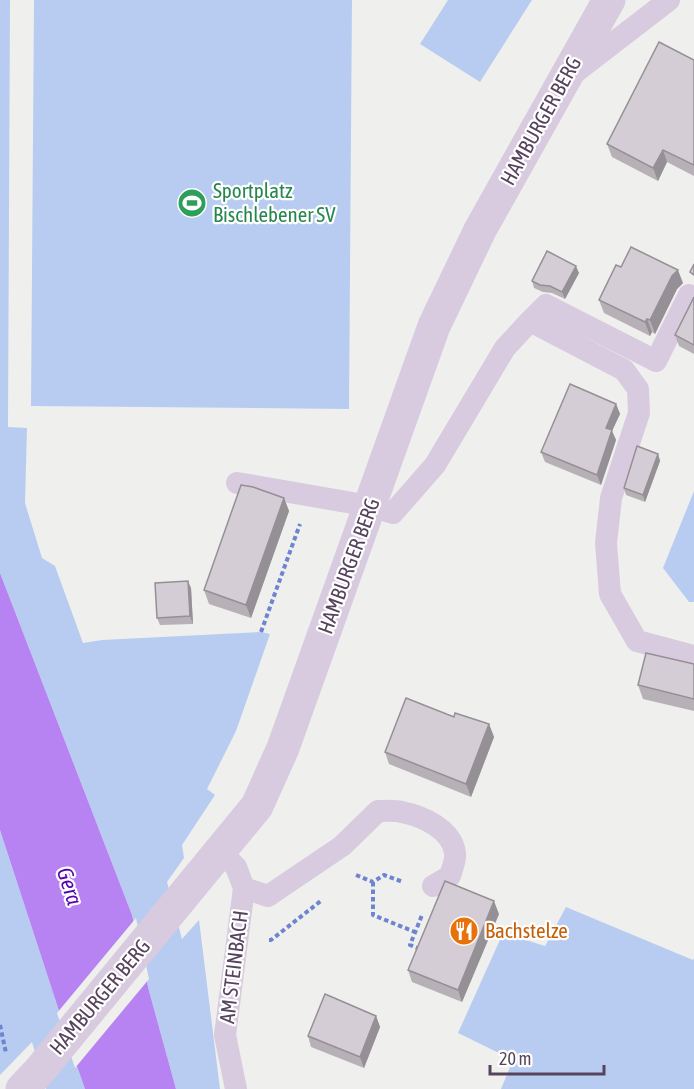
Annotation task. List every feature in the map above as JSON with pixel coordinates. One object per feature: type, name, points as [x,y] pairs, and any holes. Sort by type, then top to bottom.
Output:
[{"type":"street","name":"HAMBURGER BERG","points":[[31,1079],[257,806],[283,748],[434,326],[480,230],[609,0]]},
{"type":"lane","points":[[562,83],[669,0]]},
{"type":"lane","points":[[237,483],[370,506],[393,513],[435,465],[505,348],[546,305],[656,361],[689,295]]},
{"type":"lane","points":[[530,321],[624,370],[638,388],[639,412],[612,498],[606,543],[610,594],[637,641],[694,656]]},
{"type":"lane","points":[[244,888],[268,896],[342,846],[378,811],[402,812],[425,820],[441,829],[452,840],[456,855],[450,876],[432,890]]},
{"type":"lane","name":"AM STEINBACH","points":[[220,851],[236,867],[244,888],[225,1035],[236,1089]]},
{"type":"path","points":[[261,632],[311,495]]},
{"type":"path","points":[[373,882],[384,875],[432,890],[410,945],[420,950]]},
{"type":"path","points":[[367,880],[373,882]]},
{"type":"path","points":[[373,882],[373,915],[415,932]]},
{"type":"shaded area","points":[[0,0],[10,0],[8,427],[27,428],[25,503],[42,558],[55,566],[83,643],[102,640],[261,632],[270,634],[236,731],[207,789],[215,795],[182,845],[184,858],[167,882],[182,939],[199,920],[220,1089],[176,1089],[149,991],[132,915],[0,573]]},
{"type":"shaded area","name":"Sportplatz Bischlebener SV","points":[[34,0],[352,0],[349,409],[31,406]]},
{"type":"shaded area","points":[[448,0],[532,0],[480,82],[420,44]]},
{"type":"shaded area","points":[[694,491],[694,602],[689,602],[663,568]]},
{"type":"shaded area","points":[[0,830],[85,1089],[46,1089],[32,1042],[0,1075]]},
{"type":"shaded area","points":[[566,907],[693,960],[694,958],[694,1089],[501,1089],[513,1060],[458,1033],[503,933],[545,946]]},
{"type":"water","name":"Gera","points":[[0,573],[132,915],[149,991],[176,1089],[85,1089],[78,1069],[0,830]]},
{"type":"pier","points":[[136,918],[149,979],[75,1068],[57,1013]]},
{"type":"building","points":[[659,42],[694,60],[694,165],[663,150],[653,168],[607,144]]},
{"type":"building","points":[[631,247],[678,270],[672,276],[650,320],[647,319],[645,322],[599,300],[616,265],[621,267]]},
{"type":"building","points":[[547,251],[576,266],[562,292],[532,281]]},
{"type":"building","points":[[694,297],[694,345],[675,335]]},
{"type":"building","points":[[570,384],[616,404],[606,428],[612,430],[597,475],[541,452]]},
{"type":"building","points":[[637,446],[658,454],[643,495],[624,488]]},
{"type":"building","points":[[241,485],[284,498],[246,605],[204,590]]},
{"type":"building","points":[[188,581],[190,616],[157,618],[155,583]]},
{"type":"building","points":[[646,653],[694,664],[694,699],[638,685]]},
{"type":"building","points":[[406,698],[454,717],[455,713],[489,724],[466,784],[385,752]]},
{"type":"building","points":[[445,881],[494,901],[458,990],[408,970]]},
{"type":"building","points":[[325,994],[376,1016],[360,1057],[308,1036]]},
{"type":"place","name":"Sportplatz Bischlebener SV","points":[[192,203]]},
{"type":"place","name":"Bachstelze","points":[[464,931]]}]
